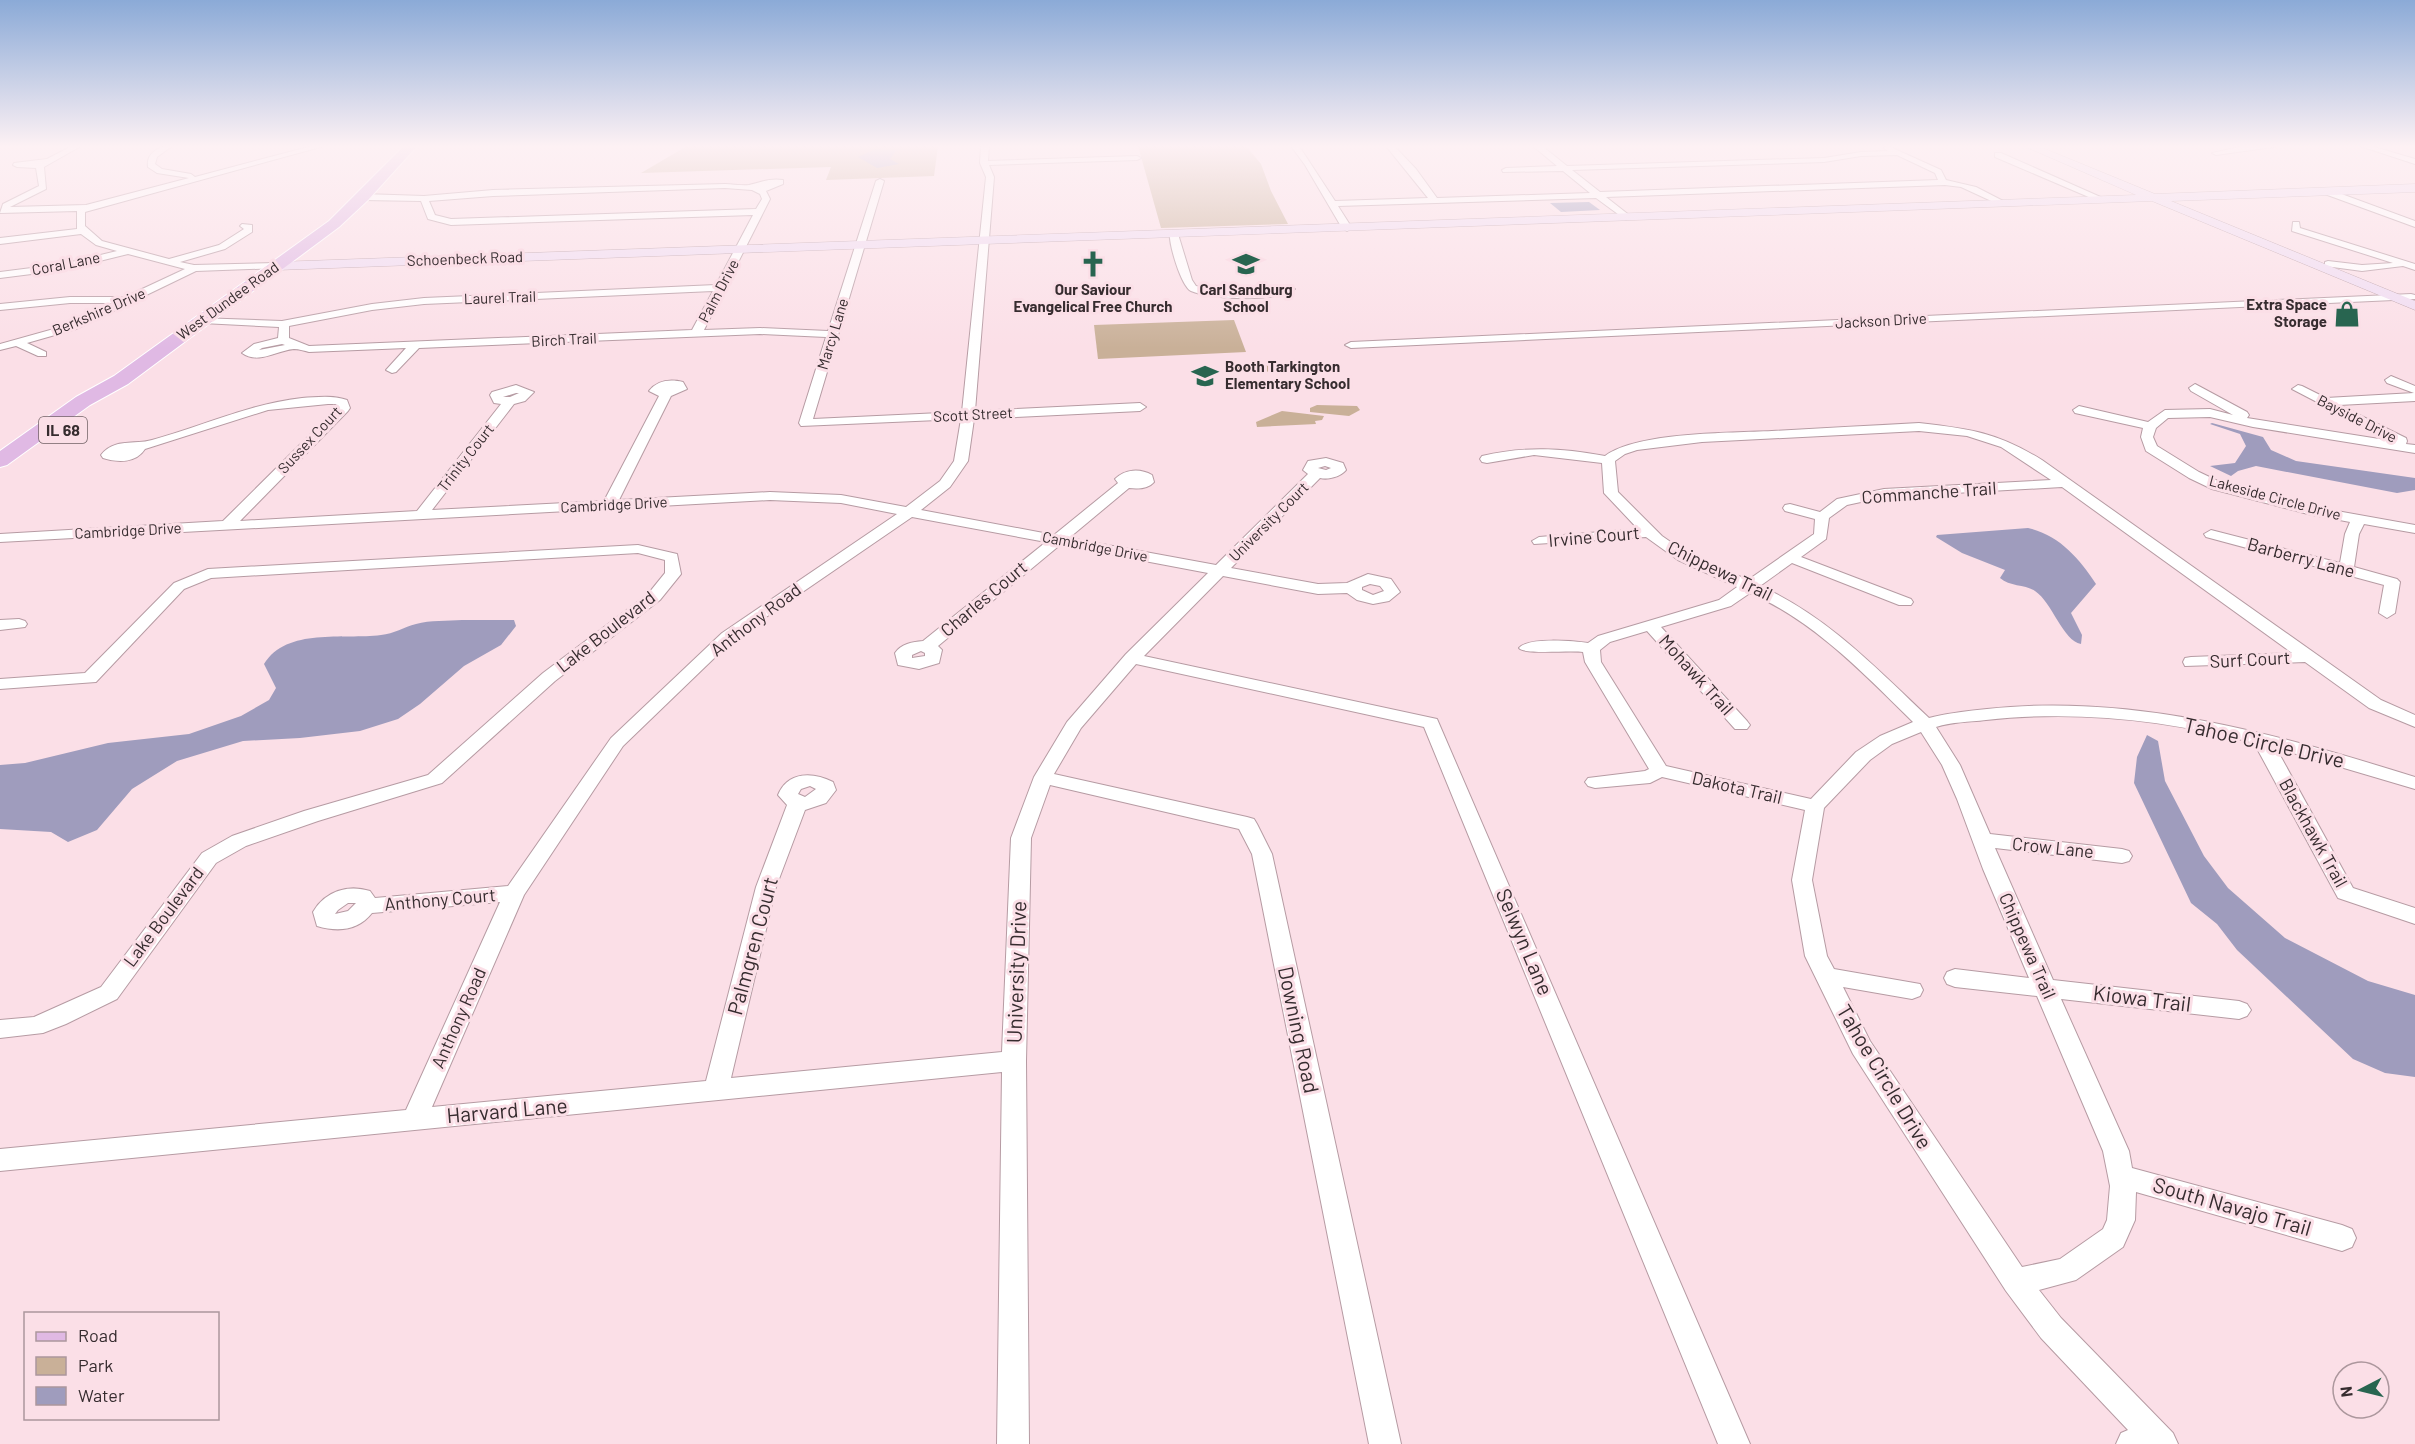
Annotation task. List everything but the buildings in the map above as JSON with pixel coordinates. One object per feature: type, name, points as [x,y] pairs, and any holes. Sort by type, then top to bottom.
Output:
[{"type":"main road","name":"West Dundee Road","points":[[121,380],[278,266],[345,213]]},
{"type":"main road","name":"Schoenbeck Road","points":[[278,266],[1723,213]]},
{"type":"main road","points":[[2199,213],[2410,300]]},
{"type":"main road","points":[[2200,213],[2328,264],[2355,270],[2410,300]]},
{"type":"main road","name":"IL 68","points":[[0,461],[83,401],[121,380]]},
{"type":"main road","name":"IL 68","points":[[0,476],[105,399],[121,380]]},
{"type":"street","points":[[81,213],[82,231],[99,243],[169,262],[194,268],[278,266]]},
{"type":"street","points":[[430,213],[431,217],[438,220],[465,223],[722,213]]},
{"type":"street","name":"Palm Drive","points":[[696,334],[758,213]]},
{"type":"street","name":"Marcy Lane","points":[[805,423],[870,213]]},
{"type":"street","name":"Anthony Road","points":[[414,1120],[514,893],[617,742],[728,636],[909,512],[945,484],[961,461],[968,416],[987,213]]},
{"type":"street","points":[[1337,213],[1347,228]]},
{"type":"street","points":[[1622,213],[1626,217]]},
{"type":"street","points":[[2386,213],[2415,224]]},
{"type":"street","points":[[2296,224],[2295,228],[2411,266]]},
{"type":"street","points":[[169,262],[221,246],[245,234],[249,227],[245,226]]},
{"type":"street","points":[[0,241],[82,231]]},
{"type":"street","points":[[1173,234],[1187,281],[1193,288],[1228,294],[1280,292],[1290,289]]},
{"type":"street","name":"Coral Lane","points":[[0,275],[63,267],[131,250]]},
{"type":"street","points":[[2355,270],[2411,266]]},
{"type":"street","name":"Berkshire Drive","points":[[0,347],[72,327],[194,268]]},
{"type":"street","name":"Laurel Trail","points":[[282,324],[372,307],[415,302],[720,288]]},
{"type":"street","points":[[0,307],[70,300],[131,300]]},
{"type":"street","name":"Jackson Drive","points":[[1351,345],[2410,300]]},
{"type":"street","points":[[202,320],[282,324],[284,327],[283,340]]},
{"type":"street","name":"Birch Trail","points":[[294,346],[283,340],[258,346],[248,353],[264,354],[294,346],[327,349],[760,331],[833,334]]},
{"type":"street","points":[[19,343],[42,354]]},
{"type":"street","points":[[392,370],[415,346]]},
{"type":"street","points":[[2391,380],[2415,390]]},
{"type":"street","points":[[2195,388],[2259,424]]},
{"type":"street","name":"Bayside Drive","points":[[2298,389],[2415,449]]},
{"type":"street","points":[[609,505],[666,394]]},
{"type":"street","points":[[2325,402],[2415,397]]},
{"type":"street","name":"Sussex Court","points":[[140,447],[261,407],[338,400],[343,403],[344,408],[228,525]]},
{"type":"street","name":"Trinity Court","points":[[421,515],[510,400]]},
{"type":"street","name":"Scott Street","points":[[805,423],[1140,407]]},
{"type":"street","points":[[2079,410],[2150,426],[2165,414],[2210,413],[2259,424],[2415,449]]},
{"type":"street","name":"Lakeside Circle Drive","points":[[2150,426],[2146,437],[2151,448],[2194,475],[2217,486],[2308,510],[2415,529]]},
{"type":"street","points":[[1487,459],[1514,452],[1546,450],[1608,459],[1620,451],[1635,446],[1702,438],[1919,427],[1968,432],[2006,444],[2375,704],[2415,722]]},
{"type":"street","name":"Chippewa Trail","points":[[1608,459],[1611,493],[1650,532],[1683,557],[1779,600],[1825,630],[1925,724],[1952,765],[1993,869],[2116,1150],[2123,1186],[2121,1220],[2113,1238],[2066,1270],[2016,1282]]},
{"type":"street","name":"University Court","points":[[1221,570],[1316,474]]},
{"type":"street","name":"Commanche Trail","points":[[1822,517],[1842,502],[1884,493],[2064,483]]},
{"type":"street","name":"Charles Court","points":[[927,646],[1126,484]]},
{"type":"street","name":"Cambridge Drive","points":[[0,538],[770,496],[841,499],[1318,589],[1353,588]]},
{"type":"street","points":[[1527,648],[1566,645],[1591,648],[1604,639],[1725,603],[1821,536],[1822,517],[1790,508]]},
{"type":"street","points":[[2346,570],[2352,534],[2359,519]]},
{"type":"street","name":"Irvine Court","points":[[1539,541],[1650,532]]},
{"type":"street","name":"Barberry Lane","points":[[2211,534],[2392,582],[2387,613]]},
{"type":"street","name":"Lake Boulevard","points":[[0,684],[90,678],[178,586],[208,574],[638,549],[672,557],[673,574],[654,597],[549,677],[435,779],[311,816],[239,841],[209,858],[109,993],[35,1026],[0,1029]]},
{"type":"street","points":[[1791,558],[1905,602]]},
{"type":"street","name":"University Drive","points":[[1013,1444],[1014,1061],[1021,838],[1043,777],[1073,726],[1132,658],[1221,570]]},
{"type":"street","points":[[0,625],[20,624]]},
{"type":"street","name":"Mohawk Trail","points":[[1651,626],[1741,725]]},
{"type":"street","points":[[1591,648],[1593,662],[1659,770],[1650,777],[1595,782]]},
{"type":"street","name":"Surf Court","points":[[2190,662],[2309,657]]},
{"type":"street","name":"Selwyn Lane","points":[[1132,658],[1431,723],[1734,1444]]},
{"type":"street","name":"Tahoe Circle Drive","points":[[2149,1441],[2051,1328],[2016,1282],[1861,1047],[1816,956],[1802,880],[1815,806],[1863,756],[1886,740],[1944,719],[2016,711],[2093,711],[2211,726],[2332,757],[2415,783]]},
{"type":"street","name":"Blackhawk Trail","points":[[2262,740],[2345,893],[2415,916]]},
{"type":"street","name":"Dakota Trail","points":[[1659,770],[1815,806]]},
{"type":"street","name":"Downing Road","points":[[1043,777],[1247,824],[1262,854],[1385,1444]]},
{"type":"street","name":"Palmgren Court","points":[[716,1092],[766,887],[798,803]]},
{"type":"street","name":"Crow Lane","points":[[1983,840],[2122,855]]},
{"type":"street","name":"Anthony Court","points":[[366,906],[514,893]]},
{"type":"street","points":[[1825,976],[1912,990]]},
{"type":"street","name":"Kiowa Trail","points":[[1955,978],[2239,1010]]},
{"type":"street","name":"Harvard Lane","points":[[0,1160],[716,1092],[1014,1061]]},
{"type":"street","name":"South Navajo Trail","points":[[2121,1176],[2342,1238]]},
{"type":"green space","points":[[1157,213],[1283,213],[1288,224],[1161,228]]},
{"type":"green space","points":[[1234,320],[1246,352],[1098,359],[1094,325]]},
{"type":"green space","points":[[1250,363],[1252,365],[1288,363],[1298,366],[1300,370],[1296,373],[1254,371],[1249,374],[1239,372],[1236,364]]},
{"type":"green space","points":[[1317,405],[1357,406],[1360,410],[1349,416],[1310,412],[1310,408]]},
{"type":"green space","points":[[1282,411],[1324,416],[1322,420],[1315,421],[1316,424],[1257,427],[1256,422]]},
{"type":"water","points":[[2210,424],[2263,437],[2271,450],[2296,461],[2415,478],[2415,490],[2397,493],[2256,466],[2238,471],[2231,476],[2210,466],[2235,463],[2246,446],[2240,434]]},
{"type":"water","points":[[2028,528],[2059,542],[2083,565],[2096,584],[2071,613],[2082,635],[2081,644],[2069,636],[2035,591],[2004,581],[2000,578],[2005,570],[1962,553],[1936,537],[1937,535]]},
{"type":"water","points":[[514,620],[516,626],[501,645],[464,666],[420,704],[398,719],[360,731],[300,738],[243,741],[177,761],[132,789],[97,830],[68,842],[51,832],[0,829],[0,765],[25,763],[108,743],[189,734],[241,716],[269,700],[276,688],[264,664],[274,652],[301,640],[381,635],[421,623]]},
{"type":"water","points":[[2147,735],[2158,741],[2165,781],[2204,856],[2228,888],[2285,938],[2368,981],[2415,995],[2415,1077],[2385,1073],[2353,1059],[2237,950],[2217,924],[2191,903],[2134,783],[2137,757]]},
{"type":"place","name":"Our Saviour Evangelical Free Church","points":[[1093,264]]},
{"type":"place","name":"Carl Sandburg School","points":[[1246,264]]},
{"type":"place","name":"Extra Space Storage","points":[[2347,314]]},
{"type":"place","name":"Booth Tarkington Elementary School","points":[[1205,376]]}]
